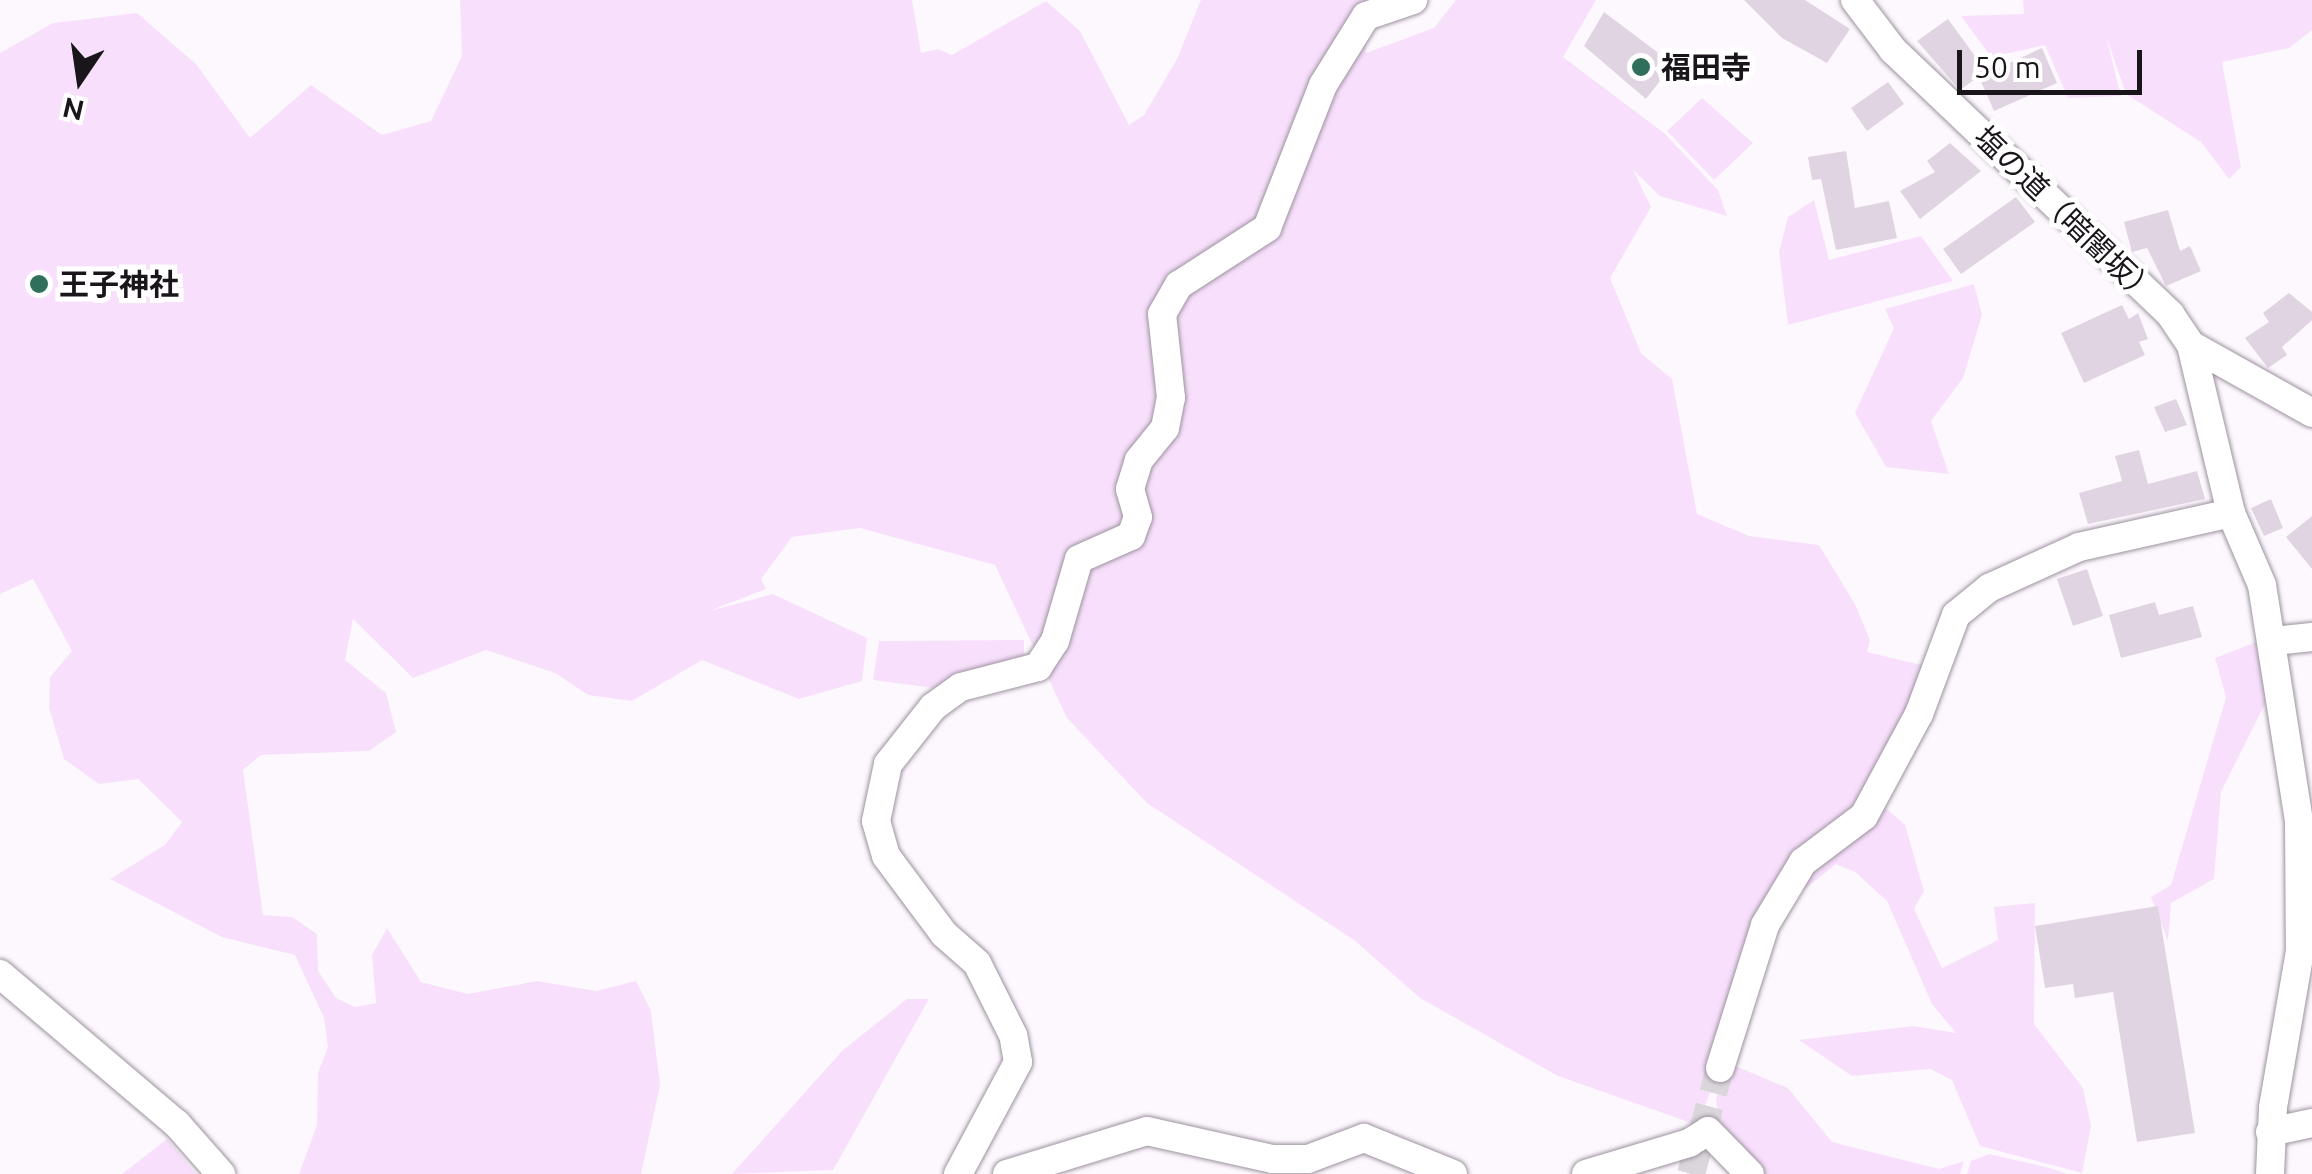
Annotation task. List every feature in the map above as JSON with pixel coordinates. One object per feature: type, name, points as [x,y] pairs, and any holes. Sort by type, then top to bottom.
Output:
[{"type":"street","points":[[958,1174],[1018,1062],[978,962],[944,934],[886,856],[876,821],[888,764],[933,707],[960,688],[1038,667],[1055,641],[1079,559],[1132,536],[1138,517],[1130,489],[1139,460],[1165,428],[1171,398],[1162,314],[1179,285],[1267,228],[1323,85],[1366,16],[1413,0]]},
{"type":"street","name":"塩の道（暗闇坂）","points":[[1855,0],[1893,50],[2170,314],[2192,345]]},
{"type":"street","points":[[2192,345],[2312,413]]},
{"type":"street","points":[[2192,345],[2231,513],[2262,585],[2274,641],[2299,820],[2300,952],[2270,1132],[2270,1174]]},
{"type":"street","points":[[1720,1068],[1764,925],[1803,862],[1864,816],[1919,714],[1956,615],[1988,588],[2079,547],[2231,513]]},
{"type":"street","points":[[2274,641],[2312,637]]},
{"type":"street","points":[[0,974],[177,1124],[221,1174]]},
{"type":"street","points":[[2270,1132],[2312,1123]]},
{"type":"street","points":[[1007,1174],[1148,1130],[1246,1164],[1308,1158],[1364,1138],[1453,1174]]},
{"type":"street","points":[[1586,1174],[1689,1144],[1708,1131],[1750,1174]]},
{"type":"shaded area","points":[[460,0],[912,0],[921,53],[938,49],[952,55],[1046,1],[1080,31],[1129,125],[1144,115],[1177,59],[1201,0],[1405,0],[1366,16],[1366,53],[1434,28],[1456,0],[1596,0],[1563,57],[1664,133],[1718,190],[1727,216],[1660,196],[1633,170],[1651,207],[1610,278],[1641,353],[1672,379],[1697,514],[1749,536],[1819,545],[1855,604],[1870,640],[1867,652],[1934,668],[1881,804],[1905,825],[1924,891],[1914,909],[1942,968],[1998,940],[1994,907],[2035,903],[2034,1024],[2083,1088],[2091,1126],[2082,1173],[1980,1146],[1952,1080],[1930,1069],[1852,1076],[1799,1040],[1913,1026],[1956,1033],[1932,1004],[1887,901],[1855,872],[1836,864],[1800,893],[1811,871],[1770,906],[1753,988],[1697,1125],[1558,1076],[1420,998],[1354,940],[1147,803],[1067,718],[995,565],[860,528],[792,537],[761,579],[766,589],[709,611],[773,594],[867,638],[862,681],[799,699],[702,660],[632,701],[588,695],[555,673],[486,650],[413,678],[353,619],[345,660],[386,693],[396,732],[369,751],[261,755],[243,770],[263,915],[292,917],[317,934],[318,971],[336,998],[355,1007],[376,1003],[372,955],[387,928],[421,982],[468,994],[537,981],[596,991],[636,981],[651,1011],[660,1085],[641,1174],[299,1174],[317,1125],[318,1073],[328,1047],[324,1018],[295,955],[222,937],[110,879],[165,845],[182,822],[138,779],[99,784],[64,759],[49,708],[50,677],[72,651],[33,579],[0,594],[0,53],[53,23],[137,13],[196,64],[250,138],[311,85],[382,135],[431,121],[462,56]]},
{"type":"shaded area","points":[[2023,0],[2312,0],[2312,30],[2289,48],[2222,62],[2241,167],[2229,179],[2201,142],[2126,94],[2106,36],[2121,96],[2068,98],[2045,45],[1991,57],[1961,16],[2024,14]]},
{"type":"shaded area","points":[[1702,98],[1753,143],[1714,180],[1667,131]]},
{"type":"shaded area","points":[[1814,200],[1829,260],[1921,236],[1953,281],[1788,325],[1779,252],[1788,217]]},
{"type":"shaded area","points":[[1974,284],[1982,315],[1963,378],[1931,421],[1949,474],[1886,467],[1855,413],[1894,328],[1885,309]]},
{"type":"shaded area","points":[[1024,640],[1024,662],[933,688],[873,680],[879,641]]},
{"type":"shaded area","points":[[2256,642],[2267,700],[2221,792],[2214,879],[2171,903],[2168,941],[2151,897],[2171,885],[2226,697],[2215,658]]},
{"type":"shaded area","points":[[907,999],[929,999],[833,1170],[732,1174],[842,1051]]},
{"type":"shaded area","points":[[1728,1063],[1788,1088],[1832,1142],[1939,1169],[1964,1161],[1960,1174],[1765,1174],[1720,1130],[1716,1099]]},
{"type":"shaded area","points":[[167,1139],[196,1174],[122,1174]]},
{"type":"shaded area","points":[[1989,1154],[2067,1174],[1967,1174],[1971,1161]]},
{"type":"building","points":[[1744,0],[1805,0],[1850,29],[1827,63],[1782,38]]},
{"type":"building","points":[[1604,12],[1673,64],[1646,99],[1584,46]]},
{"type":"building","points":[[1948,19],[1986,71],[1960,90],[1917,41]]},
{"type":"building","points":[[2042,48],[2057,83],[1994,111],[1979,77]]},
{"type":"building","points":[[1888,82],[1904,104],[1867,131],[1851,108]]},
{"type":"building","points":[[1950,143],[1981,171],[1920,219],[1900,191],[1935,172],[1927,161]]},
{"type":"building","points":[[1846,151],[1855,208],[1889,201],[1897,238],[1836,250],[1821,179],[1812,180],[1808,157]]},
{"type":"building","points":[[2016,197],[2035,222],[1961,274],[1943,249]]},
{"type":"building","points":[[2168,210],[2180,251],[2190,246],[2201,271],[2166,286],[2147,248],[2132,252],[2124,222]]},
{"type":"building","points":[[2289,293],[2312,312],[2312,320],[2282,347],[2287,355],[2268,368],[2245,338],[2269,322],[2263,313]]},
{"type":"building","points":[[2122,305],[2129,319],[2138,313],[2148,339],[2139,342],[2145,355],[2084,383],[2061,333]]},
{"type":"building","points":[[2176,399],[2187,425],[2165,432],[2154,407]]},
{"type":"building","points":[[2139,450],[2148,484],[2197,471],[2205,499],[2088,524],[2079,493],[2122,481],[2115,456]]},
{"type":"building","points":[[2271,499],[2283,528],[2264,536],[2251,508]]},
{"type":"building","points":[[2312,516],[2312,569],[2286,537]]},
{"type":"building","points":[[2087,569],[2103,616],[2073,626],[2057,579]]},
{"type":"building","points":[[2155,602],[2159,615],[2193,606],[2202,637],[2121,658],[2109,615]]},
{"type":"building","points":[[2158,906],[2195,1133],[2137,1142],[2113,992],[2075,998],[2073,984],[2045,988],[2035,926]]},
{"type":"tunnel","points":[[1691,1174],[1720,1068]]},
{"type":"place","name":"福田寺","points":[[1641,67]]},
{"type":"place","name":"王子神社","points":[[39,284]]}]
